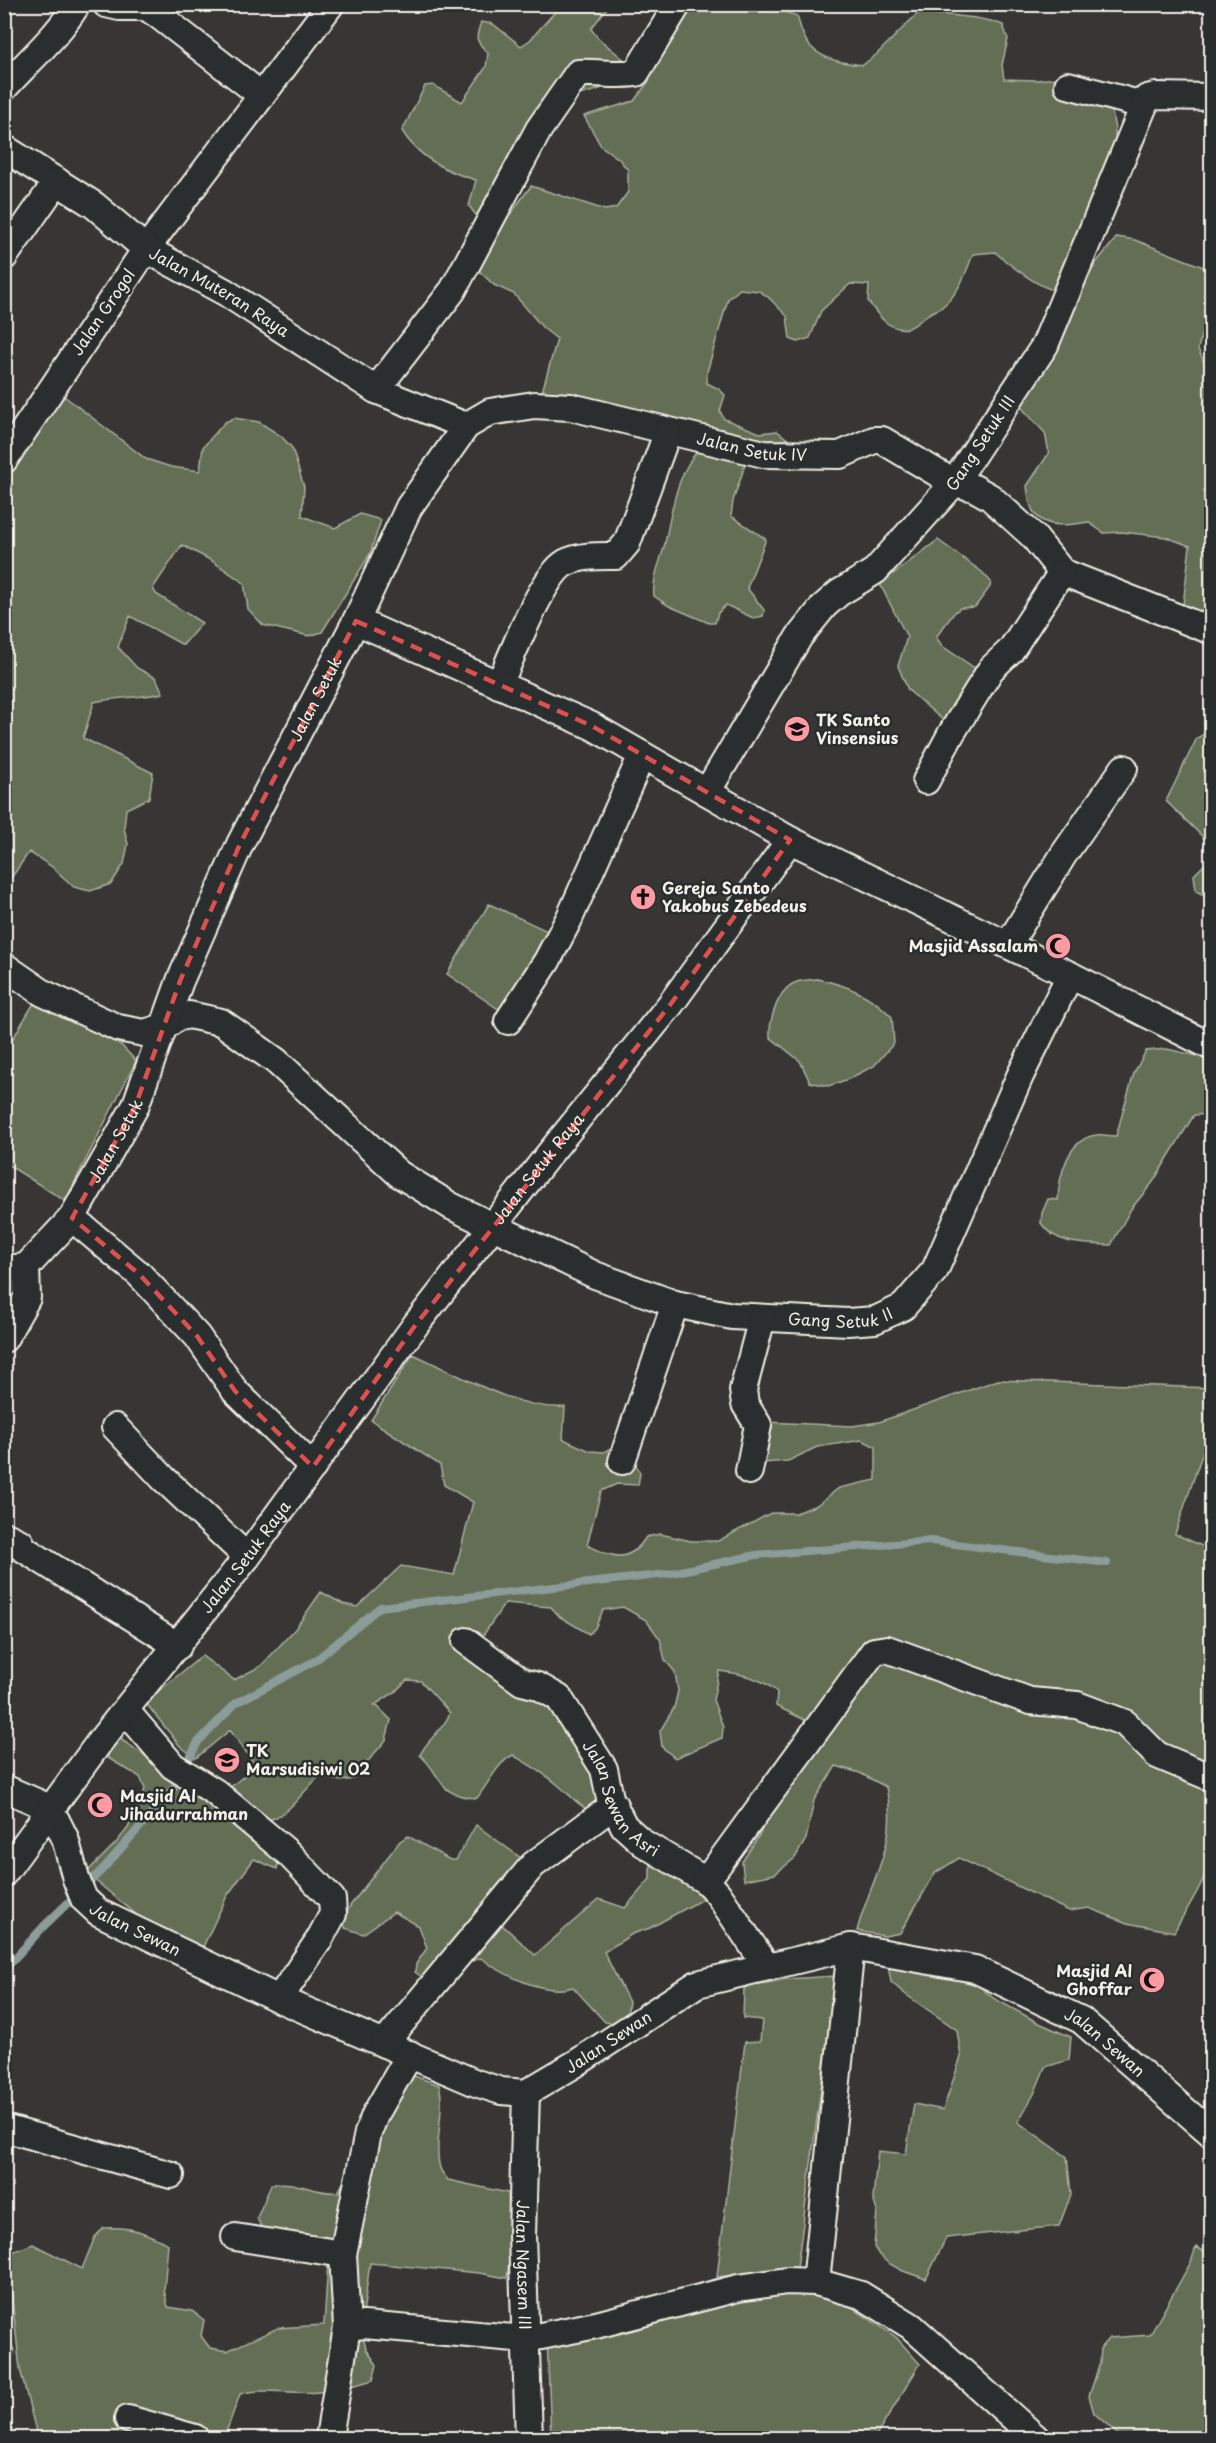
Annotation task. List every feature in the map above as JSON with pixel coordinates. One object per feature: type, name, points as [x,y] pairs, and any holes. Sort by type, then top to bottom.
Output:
[{"type":"street","points":[[4,88],[63,27],[77,4]]},
{"type":"street","points":[[106,4],[119,7],[146,7],[261,95]]},
{"type":"street","name":"Jalan Muteran Raya","points":[[331,4],[146,249],[225,292],[376,390],[466,426]]},
{"type":"street","points":[[376,390],[453,290],[539,129],[578,73],[597,72],[619,75],[636,72],[678,4]]},
{"type":"street","points":[[1068,85],[1143,105],[1147,98],[1155,96],[1212,97]]},
{"type":"street","name":"Gang Setuk III","points":[[707,792],[799,637],[824,606],[839,593],[875,572],[954,483],[1045,345],[1143,105]]},
{"type":"street","points":[[4,148],[94,205],[146,249]]},
{"type":"street","points":[[4,257],[57,181]]},
{"type":"street","name":"Jalan Grogol","points":[[4,460],[146,249]]},
{"type":"street","name":"Jalan Setuk IV","points":[[356,621],[409,507],[466,426],[490,412],[534,405],[571,407],[764,454],[840,455],[874,440],[882,440],[954,483],[974,488],[990,497],[1033,536],[1062,572],[1212,631]]},
{"type":"street","points":[[499,685],[549,578],[565,564],[587,556],[616,556],[627,543],[668,431]]},
{"type":"street","points":[[926,781],[951,734],[991,669],[1011,650],[1062,572]]},
{"type":"street","points":[[356,621],[592,726],[790,840],[1070,975],[1212,1047]]},
{"type":"street","name":"Jalan Setuk","points":[[15,1268],[72,1218],[135,1107],[180,981],[240,844],[356,621]]},
{"type":"street","points":[[508,1021],[547,962],[569,919],[642,755]]},
{"type":"street","points":[[1008,945],[1064,854],[1124,768]]},
{"type":"street","name":"Jalan Setuk Raya","points":[[4,1873],[50,1808],[247,1557],[417,1323],[670,1005],[790,840]]},
{"type":"street","name":"Gang Setuk II","points":[[4,966],[44,993],[118,1028],[144,1033],[164,1027],[177,1018],[189,1015],[220,1022],[276,1061],[399,1174],[451,1206],[595,1275],[675,1304],[732,1316],[848,1322],[875,1320],[903,1307],[935,1270],[1020,1076],[1070,975]]},
{"type":"street","points":[[72,1218],[139,1274],[197,1336],[235,1391],[313,1467]]},
{"type":"street","points":[[4,1339],[27,1298],[15,1268]]},
{"type":"street","points":[[622,1461],[675,1304]]},
{"type":"street","points":[[749,1471],[758,1425],[745,1404],[743,1390],[762,1318]]},
{"type":"street","points":[[115,1427],[164,1479],[247,1557]]},
{"type":"street","points":[[4,1535],[21,1543],[19,1546],[178,1646]]},
{"type":"street","name":"Jalan Sewan Asri","points":[[466,1641],[522,1682],[538,1686],[559,1698],[604,1769],[614,1806],[624,1826],[632,1835],[706,1881],[718,1894],[767,1967]]},
{"type":"street","points":[[706,1881],[874,1652],[879,1649],[887,1649],[1030,1701],[1077,1706],[1125,1723],[1157,1755],[1212,1778]]},
{"type":"street","points":[[126,1711],[173,1766],[215,1792],[288,1853],[332,1899],[333,1914],[319,1940],[279,1999]]},
{"type":"street","points":[[4,1788],[50,1808]]},
{"type":"street","points":[[384,2044],[533,1865],[614,1806]]},
{"type":"street","name":"Jalan Sewan","points":[[50,1808],[65,1838],[84,1899],[98,1912],[279,1999],[476,2083],[501,2091],[526,2092],[575,2064],[697,1984],[851,1947],[975,1969],[1081,2020],[1212,2134]]},
{"type":"street","points":[[816,2282],[851,1947]]},
{"type":"street","points":[[329,2439],[347,2327],[343,2254],[368,2133],[375,2115],[410,2054]]},
{"type":"street","name":"Jalan Ngasem III","points":[[526,2092],[522,2235],[529,2439]]},
{"type":"street","points":[[4,2128],[171,2175]]},
{"type":"street","points":[[235,2237],[343,2254]]},
{"type":"street","points":[[347,2327],[364,2325],[526,2339],[596,2325],[738,2288],[787,2281],[816,2282],[861,2295],[912,2326],[1036,2439]]},
{"type":"street","points":[[128,2419],[195,2439]]},
{"type":"highlighted area","points":[[356,621],[592,726],[790,840],[670,1005],[417,1323],[313,1467],[235,1391],[197,1336],[139,1274],[72,1218],[135,1107],[180,981],[240,844]]},
{"type":"green space","points":[[561,5],[609,5],[591,29],[598,38],[628,63],[623,78],[553,108],[482,218],[475,214],[469,206],[476,180],[454,173],[434,162],[416,148],[402,131],[425,86],[433,85],[462,102],[486,67],[488,53],[477,39],[481,22],[493,24],[521,46],[530,40]]},
{"type":"green space","points":[[688,5],[735,5],[749,12],[772,11],[797,16],[805,40],[816,51],[835,60],[863,65],[919,12],[993,22],[1003,25],[1008,39],[1002,65],[1004,79],[1037,80],[1066,77],[1111,105],[1116,157],[1058,290],[1035,282],[995,252],[973,254],[961,282],[949,301],[911,327],[901,329],[889,325],[868,301],[869,285],[850,284],[821,311],[810,338],[798,342],[790,339],[787,316],[768,297],[759,291],[740,289],[728,299],[707,372],[707,383],[725,395],[720,411],[724,419],[760,433],[777,431],[794,444],[790,450],[542,392],[557,339],[543,328],[514,294],[494,285],[476,268],[506,220],[531,186],[605,210],[616,208],[628,192],[628,170],[619,159],[601,146],[584,116],[634,101],[649,81]]},
{"type":"green space","points":[[1117,237],[1135,240],[1211,270],[1211,297],[1198,349],[1204,362],[1212,364],[1212,601],[1203,610],[1193,610],[1183,605],[1190,546],[1166,537],[1122,532],[1104,533],[1088,522],[1066,525],[1050,524],[1038,517],[1030,502],[1027,486],[1049,453],[1045,433],[1020,406],[1096,263]]},
{"type":"green space","points":[[64,396],[146,459],[171,467],[200,471],[203,447],[225,422],[234,418],[259,422],[281,436],[292,448],[304,487],[302,516],[335,528],[360,514],[381,520],[370,554],[322,632],[309,636],[263,625],[248,609],[244,583],[212,561],[182,545],[153,588],[156,594],[202,623],[183,645],[130,616],[118,647],[137,668],[156,678],[163,693],[94,702],[83,738],[153,773],[149,798],[126,809],[124,828],[128,844],[124,864],[111,884],[90,891],[74,887],[51,866],[29,852],[5,887],[5,478]]},
{"type":"green space","points":[[703,445],[747,459],[733,501],[731,516],[766,539],[747,588],[764,610],[763,616],[753,618],[726,605],[718,613],[715,623],[709,623],[669,606],[654,596],[656,576],[681,478],[694,455]]},
{"type":"green space","points":[[938,540],[982,572],[991,582],[990,587],[975,607],[960,608],[936,637],[942,646],[982,673],[951,727],[908,690],[898,666],[907,637],[880,584]]},
{"type":"green space","points":[[1206,733],[1212,735],[1211,857],[1206,840],[1166,801],[1197,738]]},
{"type":"green space","points":[[1211,858],[1211,892],[1208,897],[1196,891],[1194,875]]},
{"type":"green space","points":[[489,904],[554,934],[507,1015],[447,974]]},
{"type":"green space","points":[[817,979],[858,992],[876,1003],[892,1017],[894,1043],[874,1066],[828,1086],[810,1082],[800,1061],[770,1037],[773,1014],[785,991],[797,982]]},
{"type":"green space","points":[[34,1003],[120,1044],[136,1061],[65,1201],[5,1163],[5,1052]]},
{"type":"green space","points":[[1167,1049],[1211,1059],[1211,1114],[1194,1115],[1153,1182],[1131,1209],[1111,1245],[1063,1240],[1047,1231],[1041,1223],[1042,1213],[1048,1199],[1058,1200],[1060,1181],[1071,1151],[1086,1138],[1098,1135],[1116,1136],[1134,1073],[1146,1051]]},
{"type":"green space","points":[[413,1354],[508,1397],[547,1407],[565,1407],[563,1439],[590,1451],[604,1452],[614,1446],[639,1441],[636,1465],[640,1473],[638,1485],[617,1484],[601,1491],[587,1545],[605,1553],[620,1556],[627,1555],[640,1546],[646,1537],[660,1534],[691,1541],[718,1541],[771,1513],[796,1513],[817,1505],[839,1488],[876,1480],[876,1447],[862,1440],[817,1447],[788,1461],[763,1463],[747,1421],[852,1426],[879,1422],[998,1380],[1211,1388],[1211,1428],[1175,1534],[1211,1552],[1211,1872],[1205,1875],[1174,1932],[1127,1923],[1089,1908],[1069,1911],[959,1858],[935,1873],[900,1933],[885,1936],[857,1931],[882,1861],[889,1826],[889,1807],[886,1787],[860,1773],[836,1766],[814,1800],[806,1839],[795,1858],[775,1874],[744,1880],[742,1862],[760,1834],[788,1768],[805,1720],[776,1706],[777,1692],[764,1683],[743,1675],[719,1671],[713,1700],[723,1727],[722,1738],[675,1758],[662,1747],[660,1731],[674,1708],[678,1691],[675,1672],[665,1660],[660,1639],[646,1620],[623,1607],[603,1610],[595,1628],[589,1634],[560,1617],[551,1607],[505,1603],[475,1643],[521,1691],[544,1704],[569,1731],[592,1773],[597,1802],[588,1810],[547,1777],[513,1755],[498,1768],[477,1798],[464,1797],[448,1790],[420,1755],[450,1713],[421,1681],[407,1680],[395,1692],[373,1706],[377,1706],[391,1720],[386,1740],[353,1779],[341,1781],[320,1776],[287,1810],[272,1819],[263,1821],[227,1790],[256,1766],[230,1730],[196,1758],[180,1746],[145,1702],[202,1656],[234,1680],[261,1666],[295,1629],[321,1592],[343,1604],[357,1607],[401,1566],[454,1575],[473,1502],[444,1485],[440,1465],[371,1420]]},
{"type":"green space","points":[[118,1738],[151,1759],[174,1767],[279,1856],[277,1869],[254,1859],[227,1896],[202,1949],[142,1919],[86,1873],[128,1828],[145,1789],[140,1777],[108,1758],[108,1747]]},
{"type":"green space","points":[[476,1825],[529,1864],[499,1922],[535,1955],[599,1899],[625,1908],[650,1879],[650,1868],[654,1861],[710,1895],[650,1928],[632,1934],[604,1952],[629,2002],[627,2014],[615,2023],[605,2022],[573,1987],[550,1989],[537,1986],[512,1977],[481,1958],[469,1962],[445,1988],[426,1980],[415,1972],[416,1964],[427,1948],[419,1926],[394,1912],[363,1934],[345,1928],[344,1919],[350,1906],[400,1841],[408,1836],[450,1860],[456,1860]]},
{"type":"green space","points":[[888,1966],[978,1985],[993,1998],[1071,2037],[1069,2060],[1045,2067],[1034,2094],[1018,2122],[1067,2157],[1071,2194],[1059,2226],[946,2238],[926,2279],[888,2263],[874,2247],[877,2211],[873,2198],[878,2151],[906,2154],[914,2104],[943,2110],[961,2057],[957,2030],[891,1982]]},
{"type":"green space","points":[[836,1976],[797,2268],[717,2277],[745,2042],[760,2041],[762,2020],[743,2018],[744,1988],[786,1979]]},
{"type":"green space","points":[[395,2069],[439,2085],[441,2105],[438,2158],[441,2170],[448,2180],[508,2193],[511,2244],[507,2278],[479,2273],[370,2263],[362,2321],[366,2349],[377,2365],[373,2380],[346,2388],[309,2393],[259,2391],[240,2394],[224,2438],[35,2438],[37,2435],[20,2369],[7,2254],[33,2244],[82,2269],[95,2237],[104,2228],[130,2229],[168,2244],[164,2290],[168,2307],[192,2311],[204,2320],[201,2336],[210,2348],[227,2351],[278,2328],[324,2325],[328,2263],[267,2240],[257,2218],[271,2185],[280,2183],[338,2192],[355,2161]]},
{"type":"green space","points":[[1196,2247],[1211,2255],[1211,2438],[1122,2438],[1094,2413],[1089,2396],[1100,2363],[1101,2347],[1109,2338],[1150,2335],[1191,2262]]},
{"type":"green space","points":[[786,2283],[829,2292],[896,2337],[920,2364],[875,2438],[551,2438],[547,2338]]},
{"type":"waterway","points":[[4,1970],[44,1926],[104,1868],[173,1789],[198,1742],[236,1703],[316,1660],[380,1607],[667,1574],[756,1555],[931,1541],[1107,1563]]},
{"type":"waterway","points":[[4,2336],[11,2351],[4,2373]]},
{"type":"place","name":"TK Santo Vinsensius","points":[[797,729]]},
{"type":"place","name":"Gereja Santo Yakobus Zebedeus","points":[[643,897]]},
{"type":"place","name":"Masjid Assalam","points":[[1058,946]]},
{"type":"place","name":"TK Marsudisiwi 02","points":[[227,1760]]},
{"type":"place","name":"Masjid Al Jihadurrahman","points":[[100,1805]]},
{"type":"place","name":"Masjid Al Ghoffar","points":[[1152,1980]]}]
